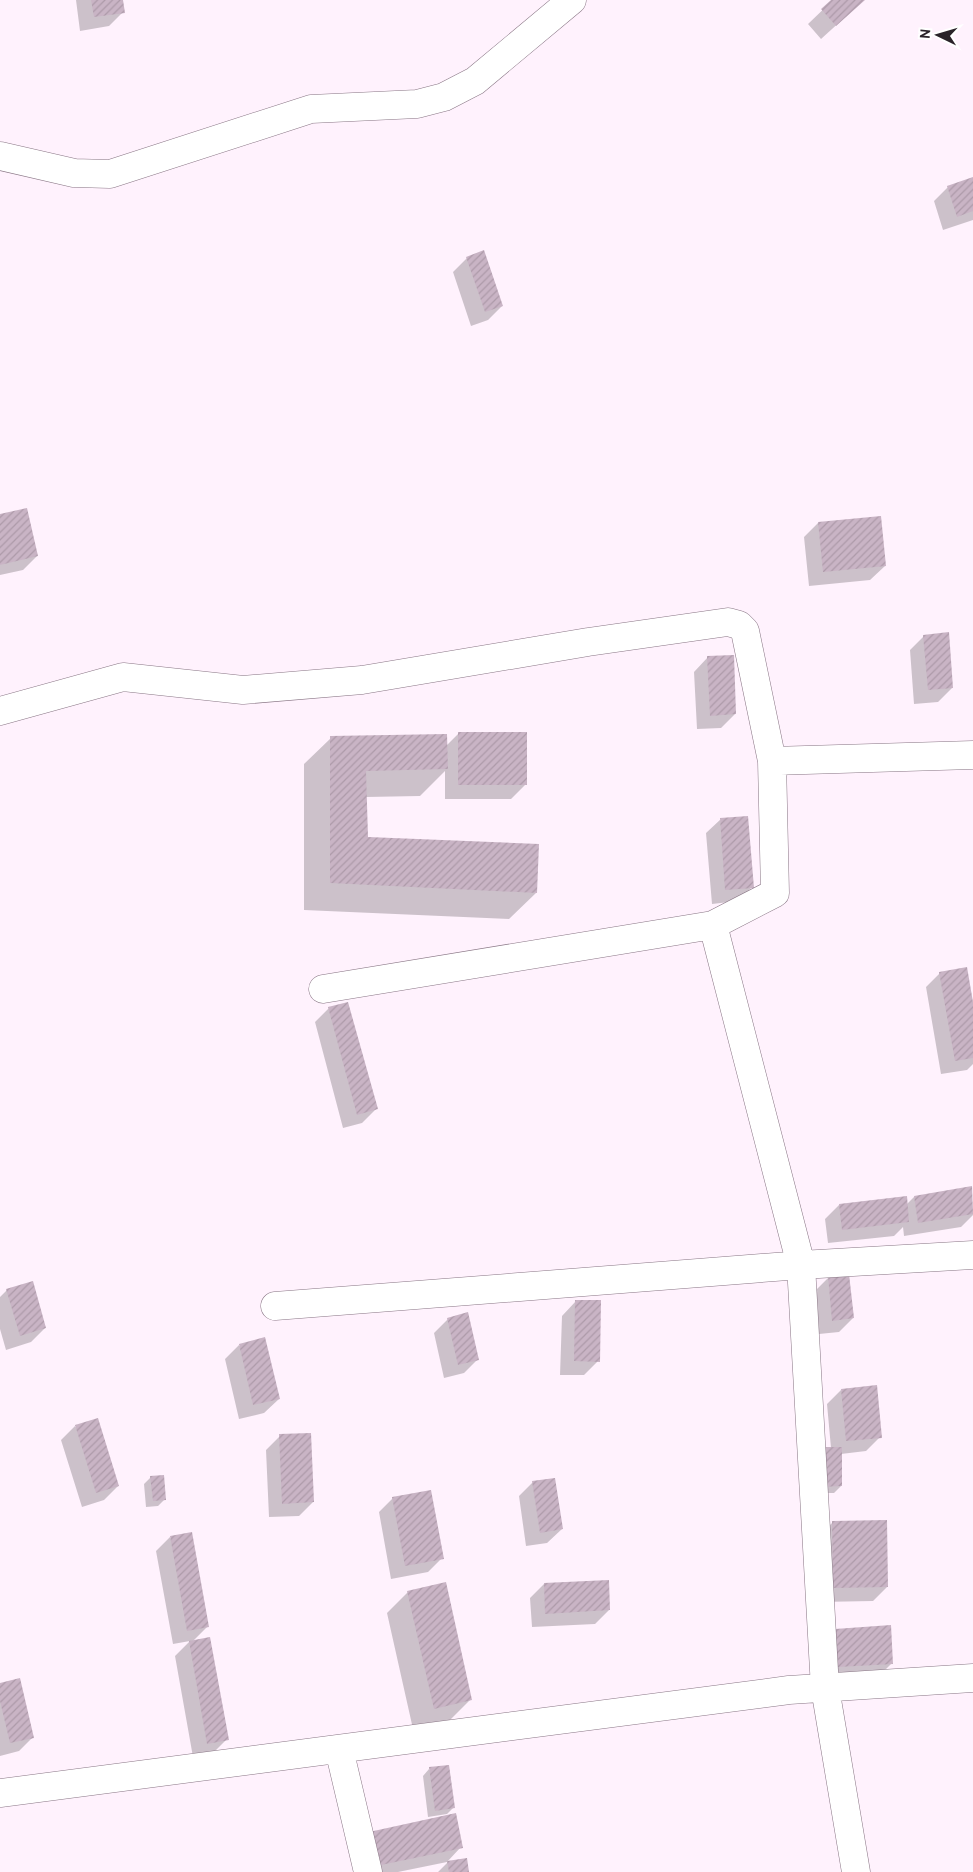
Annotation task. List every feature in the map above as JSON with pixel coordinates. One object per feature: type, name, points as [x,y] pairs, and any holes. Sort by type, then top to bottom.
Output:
[{"type":"street","points":[[0,156],[74,173],[110,174],[311,109],[417,104],[444,97],[475,81],[572,0]]},
{"type":"street","points":[[0,711],[123,677],[243,690],[362,680],[588,642],[728,622],[739,625],[746,631],[772,761],[775,893],[713,925],[323,990]]},
{"type":"street","points":[[772,761],[973,755]]},
{"type":"street","points":[[713,925],[801,1265],[825,1688],[856,1872]]},
{"type":"street","points":[[275,1306],[801,1265],[973,1255]]},
{"type":"street","points":[[0,1793],[790,1690],[973,1678]]},
{"type":"street","points":[[339,1749],[368,1872]]},
{"type":"building","points":[[91,0],[123,0],[125,13],[94,17]]},
{"type":"building","points":[[831,0],[865,0],[836,26],[821,9]]},
{"type":"building","points":[[973,177],[973,211],[957,217],[947,186]]},
{"type":"building","points":[[484,250],[503,306],[485,312],[466,257]]},
{"type":"building","points":[[27,508],[38,556],[0,565],[0,514]]},
{"type":"building","points":[[881,516],[886,566],[823,572],[818,522]]},
{"type":"building","points":[[949,632],[953,688],[928,690],[923,635]]},
{"type":"building","points":[[734,655],[736,714],[710,716],[707,656]]},
{"type":"building","points":[[458,732],[527,732],[527,785],[458,785]]},
{"type":"building","points":[[447,734],[448,769],[366,771],[368,837],[539,844],[537,893],[330,883],[330,736]]},
{"type":"building","points":[[748,816],[754,888],[725,890],[720,818]]},
{"type":"building","points":[[967,967],[973,1002],[973,1058],[955,1061],[939,972]]},
{"type":"building","points":[[348,1002],[378,1109],[357,1115],[328,1007]]},
{"type":"building","points":[[972,1186],[973,1214],[918,1223],[914,1196]]},
{"type":"building","points":[[907,1196],[909,1222],[842,1230],[839,1204]]},
{"type":"building","points":[[849,1274],[854,1318],[832,1321],[828,1276]]},
{"type":"building","points":[[33,1281],[46,1328],[20,1336],[6,1289]]},
{"type":"building","points":[[575,1300],[601,1300],[600,1362],[574,1361]]},
{"type":"building","points":[[468,1312],[479,1360],[458,1365],[447,1318]]},
{"type":"building","points":[[265,1337],[280,1399],[253,1405],[239,1344]]},
{"type":"building","points":[[877,1385],[882,1438],[846,1441],[841,1389]]},
{"type":"building","points":[[98,1418],[119,1486],[96,1493],[75,1425]]},
{"type":"building","points":[[311,1433],[314,1502],[282,1504],[279,1434]]},
{"type":"building","points":[[820,1447],[842,1447],[842,1486],[821,1487]]},
{"type":"building","points":[[164,1475],[166,1500],[153,1501],[150,1476]]},
{"type":"building","points":[[555,1478],[563,1529],[540,1533],[532,1481]]},
{"type":"building","points":[[431,1490],[444,1559],[405,1566],[392,1497]]},
{"type":"building","points":[[887,1520],[888,1587],[833,1588],[832,1521]]},
{"type":"building","points":[[192,1532],[209,1627],[187,1631],[170,1536]]},
{"type":"building","points":[[609,1580],[610,1610],[545,1614],[544,1583]]},
{"type":"building","points":[[446,1582],[472,1700],[434,1709],[407,1591]]},
{"type":"building","points":[[891,1625],[893,1664],[838,1667],[835,1629]]},
{"type":"building","points":[[210,1637],[229,1740],[207,1744],[189,1641]]},
{"type":"building","points":[[20,1678],[34,1738],[10,1743],[0,1701],[0,1683]]},
{"type":"building","points":[[449,1765],[455,1808],[435,1811],[429,1767]]},
{"type":"building","points":[[456,1813],[463,1848],[376,1866],[369,1832]]},
{"type":"building","points":[[467,1858],[469,1872],[449,1872],[447,1861]]}]
